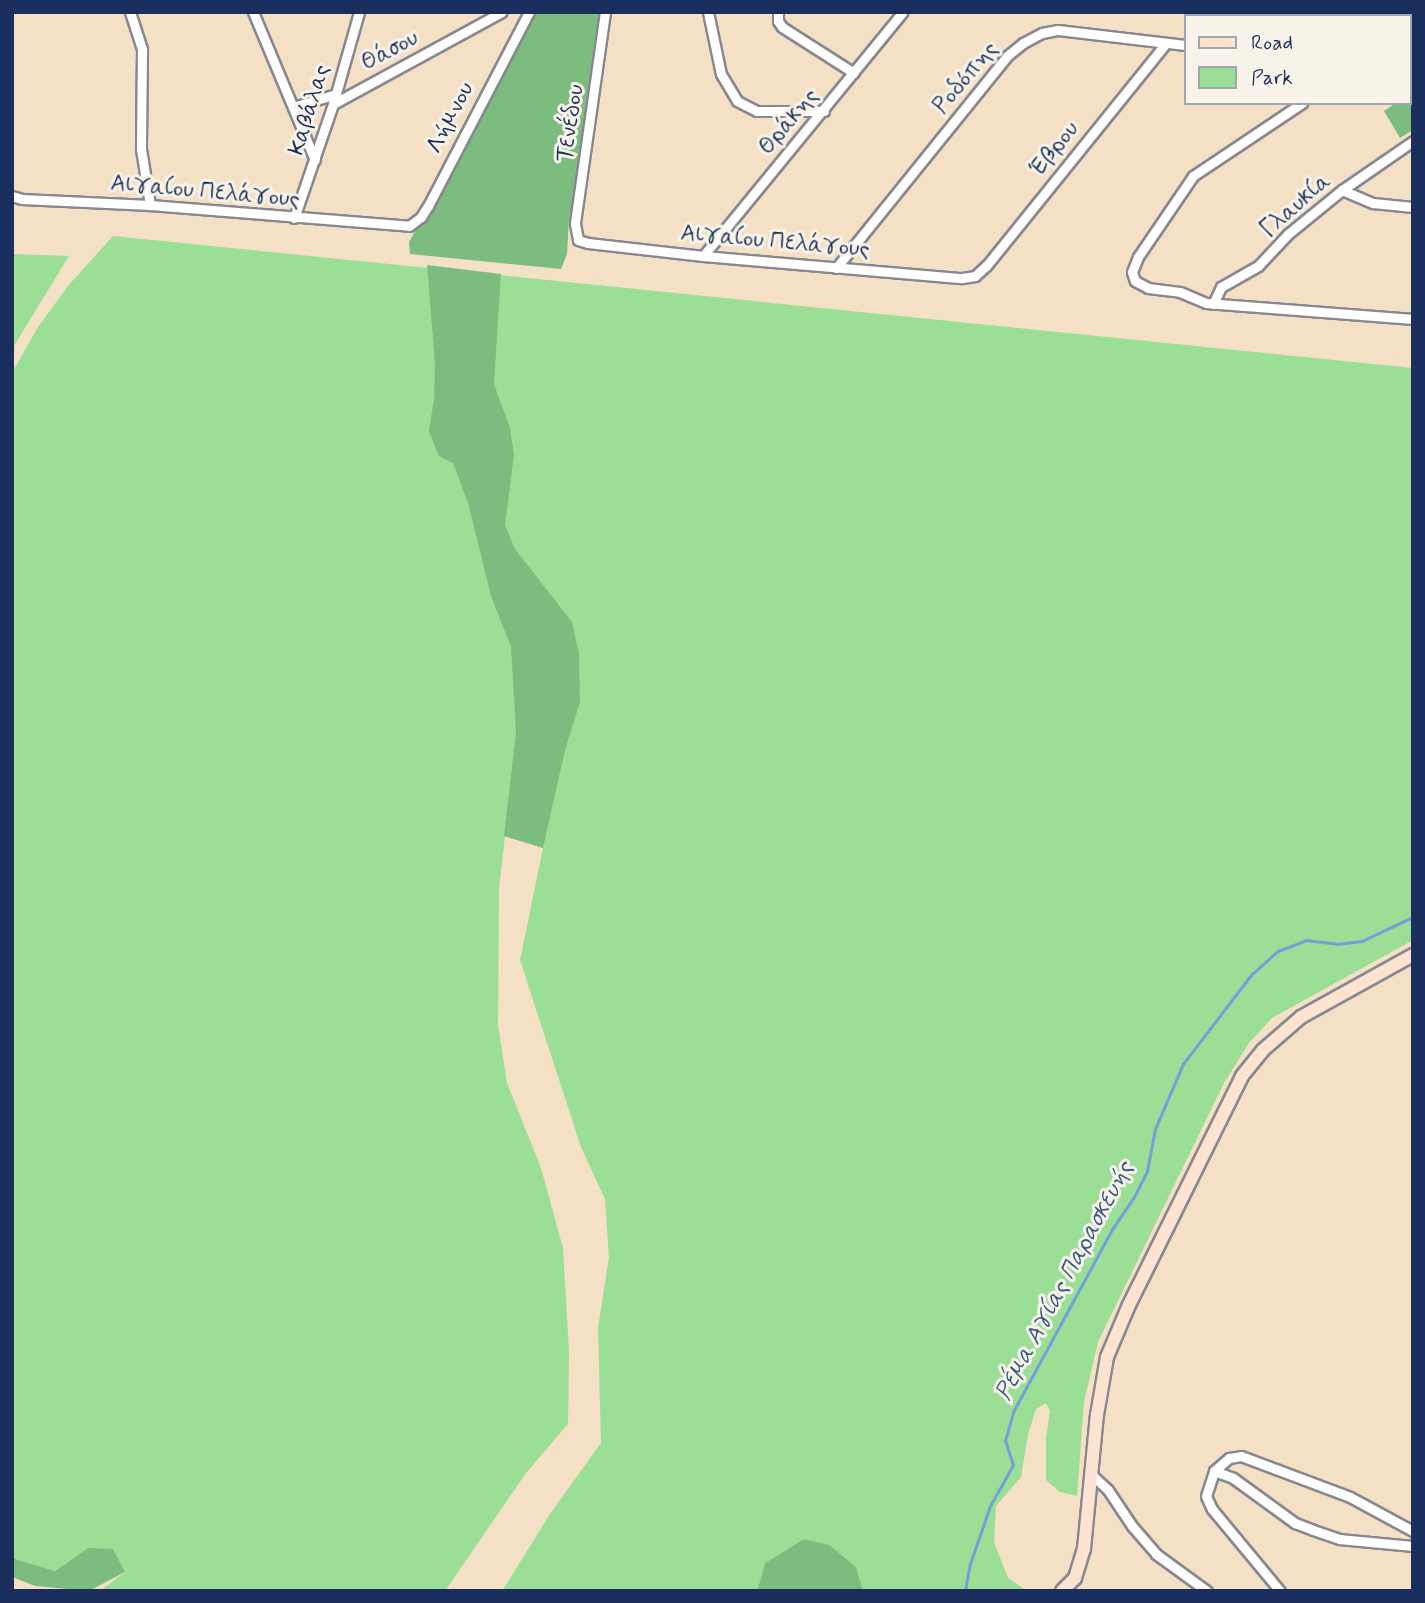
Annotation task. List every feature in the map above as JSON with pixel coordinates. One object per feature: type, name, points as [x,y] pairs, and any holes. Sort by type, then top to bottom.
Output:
[{"type":"street","points":[[130,12],[138,30],[143,55],[141,149],[150,205]]},
{"type":"street","points":[[253,12],[315,160]]},
{"type":"street","name":"Καβάλας","points":[[295,218],[335,99],[359,12]]},
{"type":"street","name":"Θάσου","points":[[293,107],[335,99],[502,12]]},
{"type":"street","name":"Λήμνου","points":[[396,228],[412,225],[424,212],[529,12]]},
{"type":"street","name":"Τενέδου","points":[[578,239],[575,224],[605,12]]},
{"type":"street","points":[[708,12],[721,74],[737,101],[757,111],[824,110]]},
{"type":"street","name":"Θράκης","points":[[703,256],[904,12]]},
{"type":"street","points":[[778,14],[782,27],[853,73]]},
{"type":"street","name":"Ροδόπης","points":[[836,268],[1007,56],[1023,43],[1042,33],[1058,30],[1184,45]]},
{"type":"street","name":"Έβρου","points":[[971,277],[987,265],[1166,43]]},
{"type":"street","points":[[1299,105],[1194,176],[1138,257],[1132,272],[1135,281],[1148,288],[1180,292],[1197,301],[1213,304],[1413,319]]},
{"type":"street","name":"Γλαυκία","points":[[1213,304],[1220,287],[1262,263],[1284,238],[1342,190],[1413,141]]},
{"type":"street","points":[[1342,190],[1373,203],[1413,207]]},
{"type":"street","name":"Αιγαίου Πελάγους","points":[[12,195],[22,199],[150,205],[396,228]]},
{"type":"street","name":"Αιγαίου Πελάγους","points":[[578,239],[588,243],[703,256],[971,277]]},
{"type":"street","points":[[1066,1589],[1081,1566],[1101,1386],[1107,1357],[1129,1305],[1242,1076],[1263,1050],[1301,1017],[1413,955]]},
{"type":"street","points":[[1280,1591],[1212,1508],[1206,1496],[1214,1471],[1229,1458],[1241,1456],[1350,1497],[1413,1531]]},
{"type":"street","points":[[1214,1471],[1233,1478],[1295,1522],[1313,1530],[1339,1539],[1413,1546]]},
{"type":"street","points":[[1092,1475],[1108,1490],[1132,1527],[1156,1554],[1207,1591]]},
{"type":"green space","points":[[533,12],[603,12],[569,219],[567,254],[561,269],[410,254],[409,242]]},
{"type":"green space","points":[[1228,12],[1408,12],[1408,14]]},
{"type":"green space","points":[[1413,92],[1413,130],[1400,138],[1384,111],[1393,105],[1411,105]]},
{"type":"green space","points":[[113,236],[1413,368],[1413,940],[1272,1018],[1249,1043],[1224,1083],[1098,1342],[1084,1402],[1077,1496],[1060,1492],[1046,1480],[1046,1438],[1050,1411],[1046,1403],[1036,1409],[1028,1434],[1021,1477],[996,1506],[994,1542],[1008,1578],[1027,1591],[863,1591],[856,1567],[830,1545],[804,1539],[765,1563],[757,1591],[502,1591],[550,1514],[601,1443],[598,1328],[609,1257],[605,1199],[581,1147],[520,960],[543,848],[505,836],[499,888],[498,1025],[507,1083],[541,1168],[563,1248],[569,1352],[568,1424],[526,1473],[445,1591],[100,1591],[125,1572],[88,1548],[55,1571],[12,1558],[12,373],[38,327],[68,286]]},
{"type":"green space","points":[[12,254],[69,256],[12,349]]},
{"type":"green space","points":[[427,265],[501,274],[494,384],[510,428],[514,455],[505,525],[515,549],[572,622],[579,654],[580,702],[565,750],[543,848],[504,836],[516,733],[511,647],[491,596],[468,503],[453,463],[439,456],[429,431],[434,399],[435,364]]},
{"type":"green space","points":[[804,1539],[830,1545],[856,1567],[863,1591],[757,1591],[765,1563]]},
{"type":"green space","points":[[88,1548],[113,1549],[125,1572],[89,1591],[35,1586],[12,1577],[12,1558],[55,1571]]},
{"type":"waterway","name":"Ρέμα Αγίας Παρασκευής","points":[[965,1591],[970,1564],[990,1506],[1013,1465],[1005,1441],[1014,1410],[1147,1171],[1155,1129],[1183,1064],[1251,975],[1278,951],[1306,940],[1337,944],[1362,941],[1413,917]]}]
